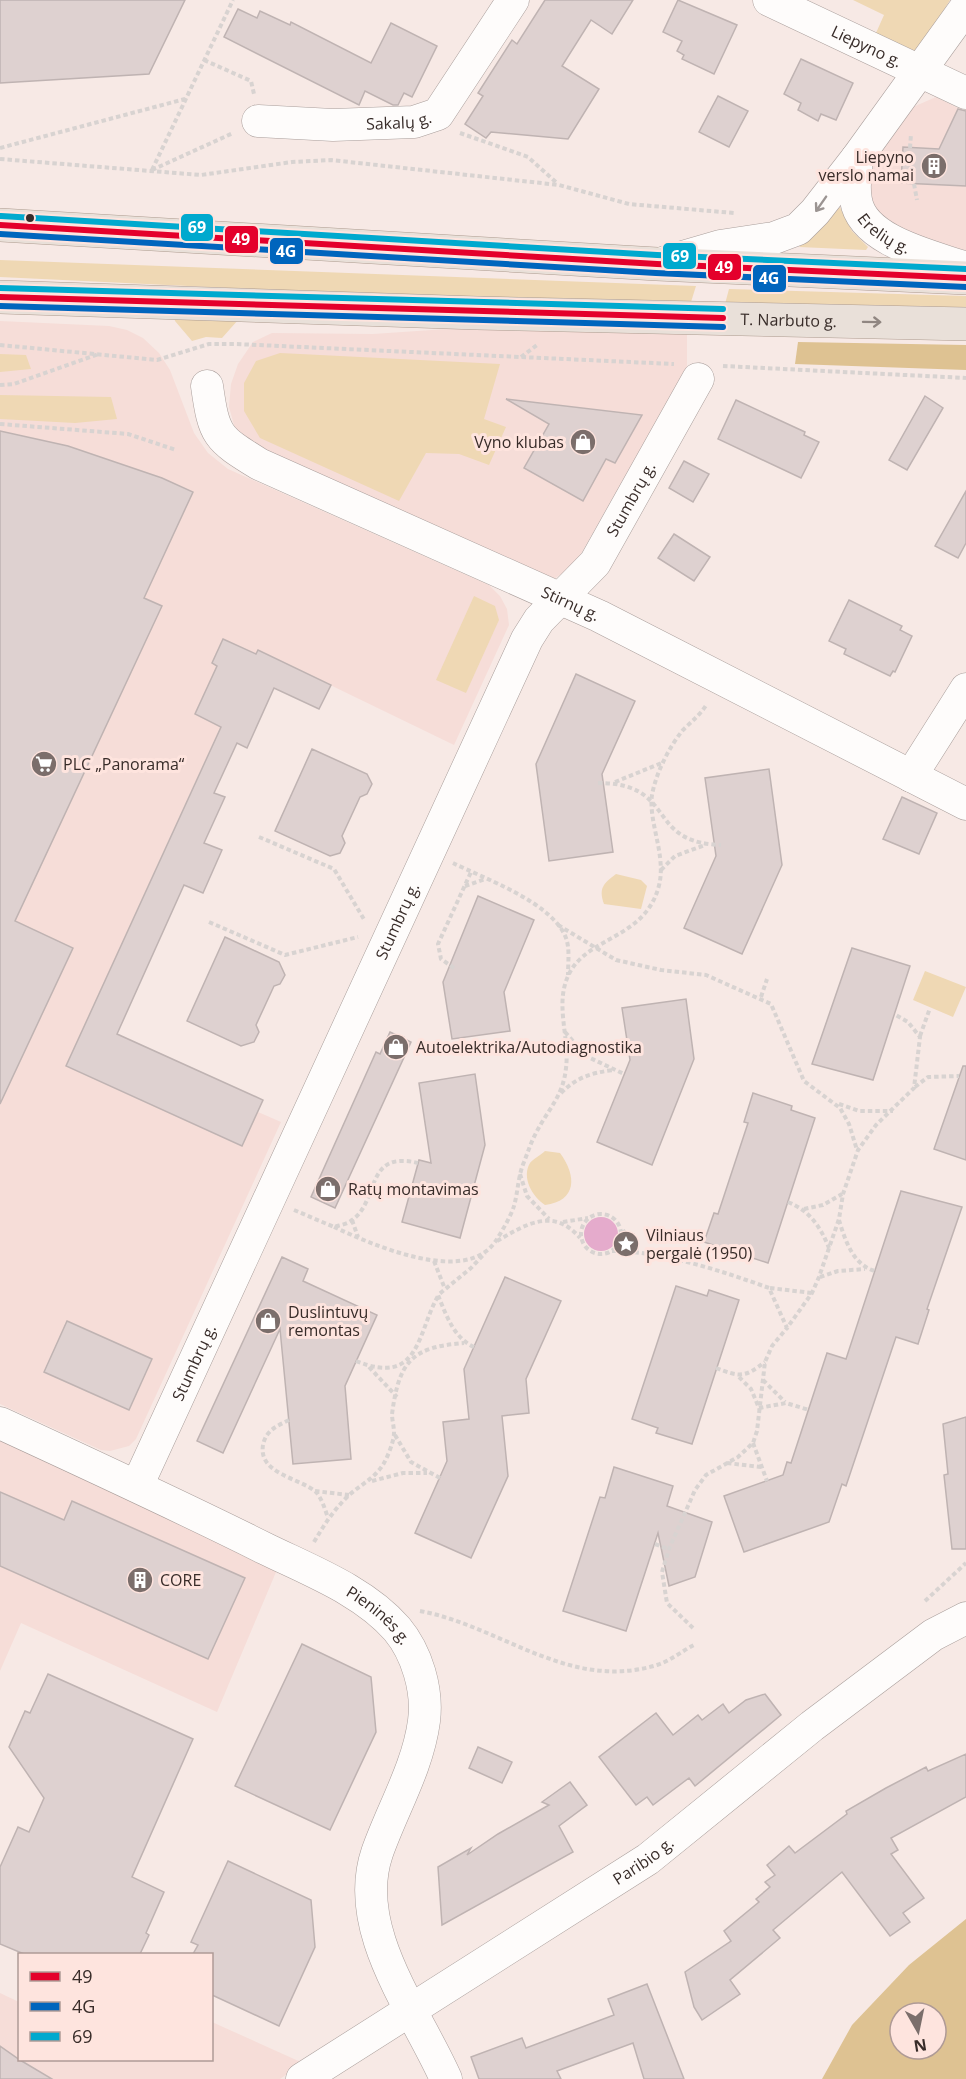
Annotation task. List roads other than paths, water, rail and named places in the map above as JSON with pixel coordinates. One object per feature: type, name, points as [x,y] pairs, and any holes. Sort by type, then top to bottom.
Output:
[{"type":"main road","points":[[0,225],[657,264],[966,278]]},
{"type":"main road","name":"T. Narbuto g.","points":[[0,297],[477,313],[966,324]]},
{"type":"street","name":"Sakalų g.","points":[[258,121],[333,125],[414,122],[438,114],[513,0]]},
{"type":"street","name":"Liepyno g.","points":[[769,0],[966,93]]},
{"type":"street","points":[[657,264],[720,246],[774,238],[798,229],[815,212],[857,158],[966,7]]},
{"type":"street","name":"Erelių g.","points":[[857,158],[856,202],[865,222],[882,235],[912,249],[966,268]]},
{"type":"street","name":"Stumbrų g.","points":[[137,1486],[527,639],[539,620],[595,563],[701,370]]},
{"type":"street","name":"Stirnų g.","points":[[207,386],[211,414],[225,443],[259,464],[599,616],[966,804]]},
{"type":"street","points":[[911,776],[966,689]]},
{"type":"street","name":"Pieninės g.","points":[[0,1423],[137,1486],[343,1587],[378,1610],[398,1630],[411,1650],[419,1672],[424,1693],[424,1723],[407,1779],[376,1855],[370,1879],[369,1901],[377,1936],[446,2079]]},
{"type":"street","name":"Paribio g.","points":[[302,2079],[648,1859],[877,1677],[933,1635],[966,1618]]},
{"type":"place","name":"Liepyno verslo namai","points":[[934,166]]},
{"type":"place","name":"Vyno klubas","points":[[583,442]]},
{"type":"place","name":"PLC „Panorama“","points":[[44,764]]},
{"type":"place","name":"Autoelektrika/Autodiagnostika","points":[[396,1047]]},
{"type":"place","name":"Ratų montavimas","points":[[328,1189]]},
{"type":"place","name":"Vilniaus pergalė (1950)","points":[[626,1244]]},
{"type":"place","name":"Duslintuvų remontas","points":[[268,1321]]},
{"type":"place","name":"CORE","points":[[140,1580]]}]
